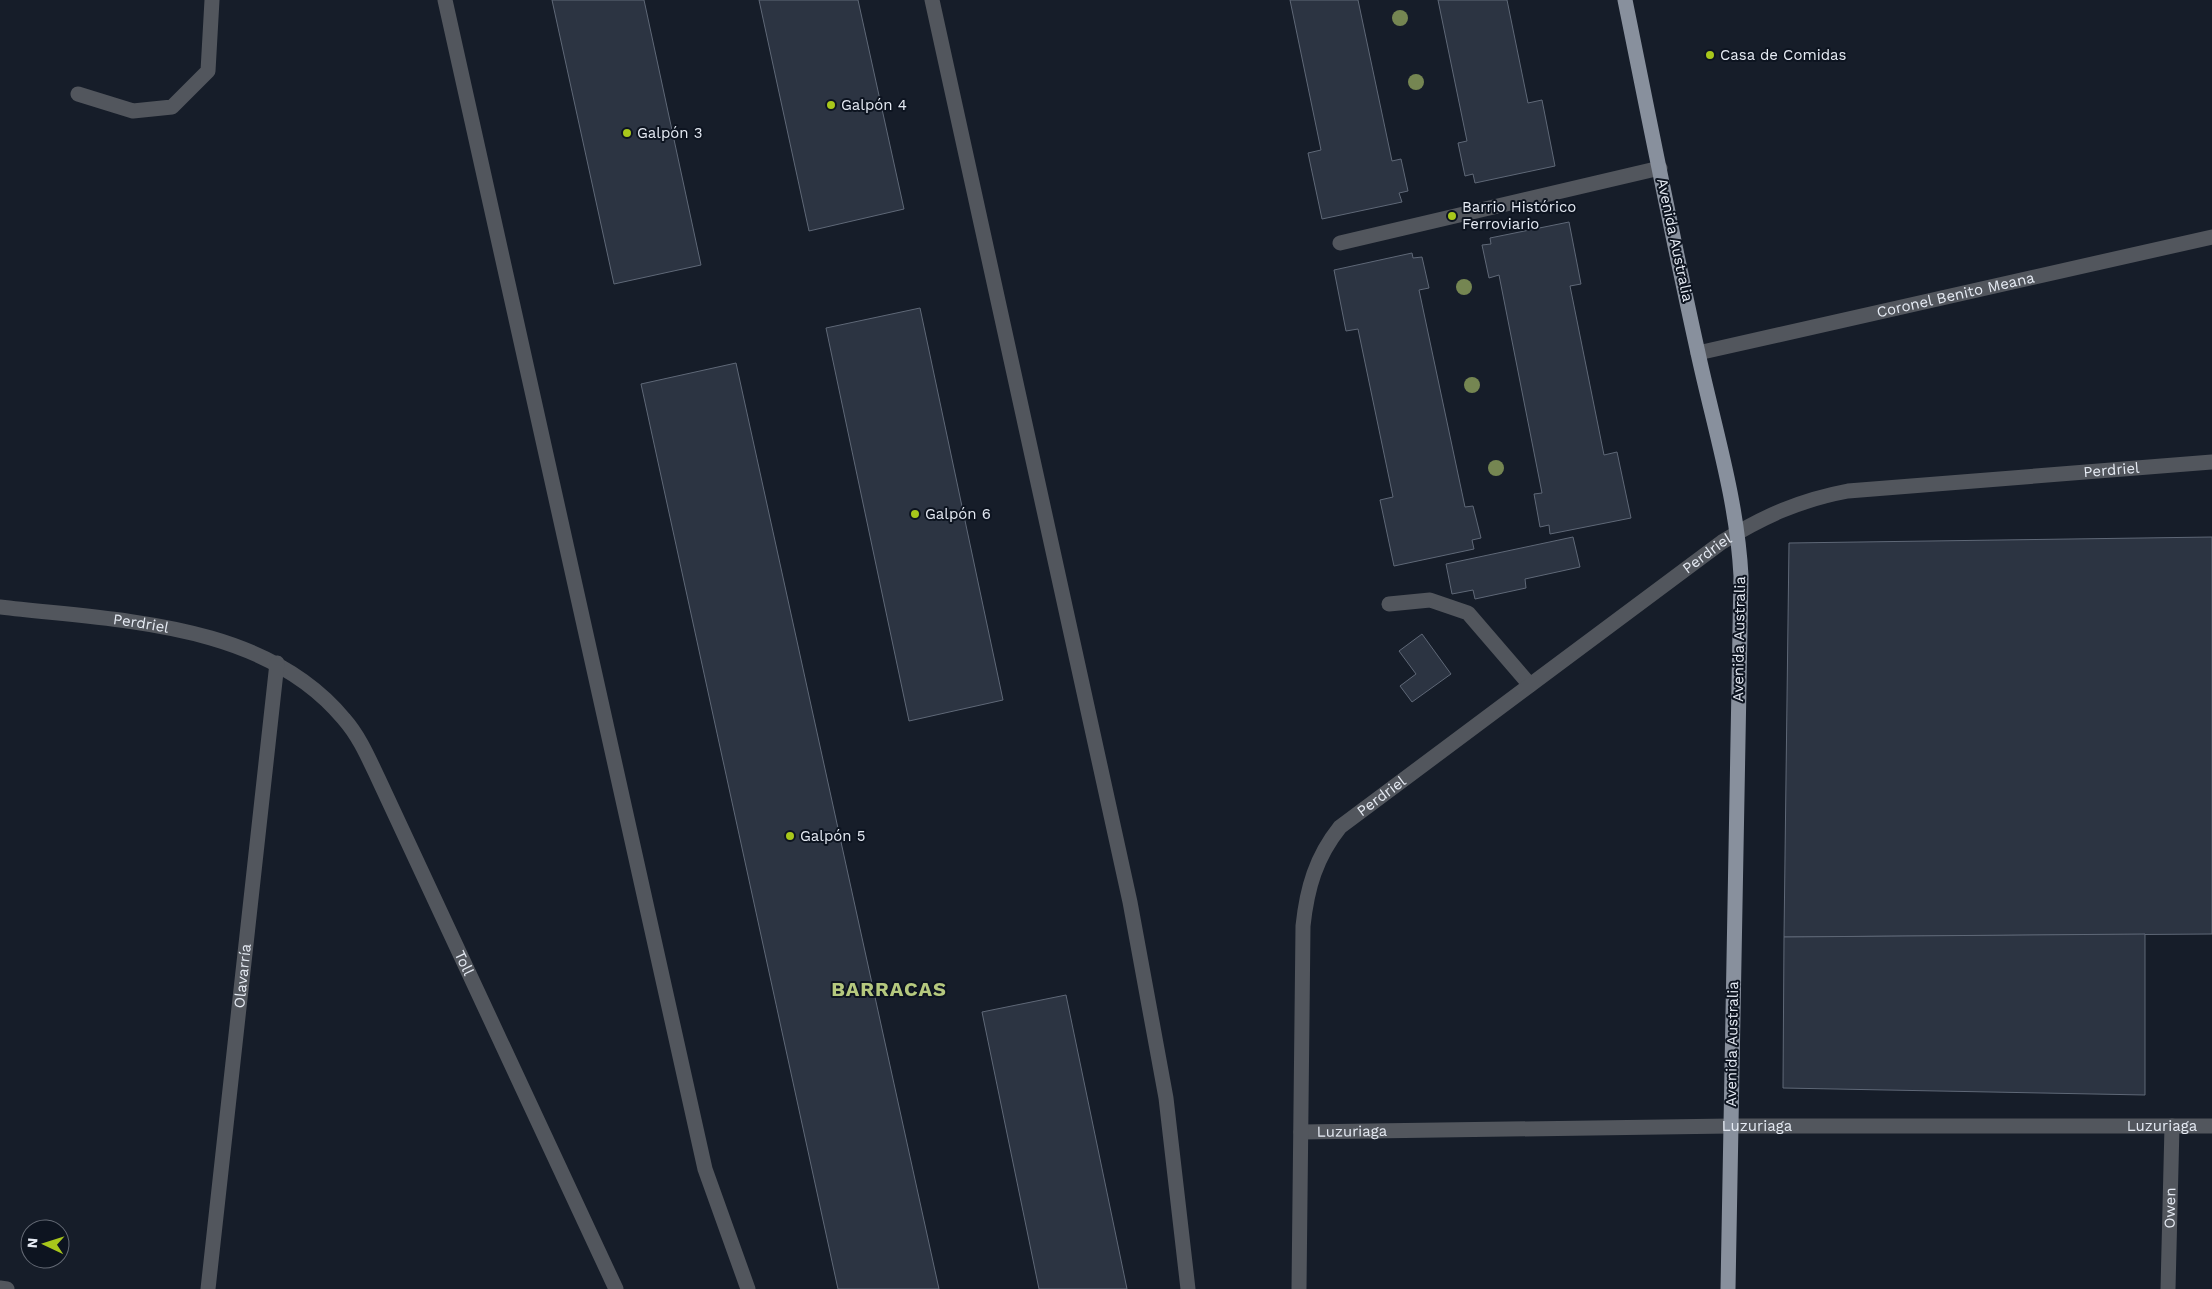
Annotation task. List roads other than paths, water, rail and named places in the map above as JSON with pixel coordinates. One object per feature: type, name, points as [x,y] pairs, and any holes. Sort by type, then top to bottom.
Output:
[{"type":"main road","name":"Avenida Australia","points":[[1625,0],[1698,353],[1731,493],[1738,532],[1740,585],[1728,1289]]},
{"type":"street","points":[[78,94],[133,111],[172,107],[208,71],[212,0]]},
{"type":"street","points":[[445,0],[705,1169],[748,1289]]},
{"type":"street","points":[[932,0],[1130,902],[1166,1098],[1188,1289]]},
{"type":"street","points":[[1340,243],[1660,168]]},
{"type":"street","name":"Coronel Benito Meana","points":[[1698,353],[2212,237]]},
{"type":"street","name":"Perdriel","points":[[1300,1289],[1302,951],[1305,904],[1309,884],[1326,845],[1340,827],[1707,553],[1766,516],[1805,500],[1848,491],[2212,462]]},
{"type":"street","points":[[1389,604],[1430,600],[1468,613],[1530,685]]},
{"type":"street","name":"Perdriel","points":[[0,607],[131,623],[198,635],[220,640],[277,663]]},
{"type":"street","name":"Olavarría","points":[[208,1289],[277,663]]},
{"type":"street","name":"Toll","points":[[277,663],[296,674],[328,702],[358,739],[383,786],[616,1289]]},
{"type":"street","name":"Luzuriaga","points":[[1301,1132],[1730,1126],[2212,1126]]},
{"type":"street","name":"Owen","points":[[2168,1289],[2172,1126]]},
{"type":"street","points":[[0,1288],[7,1289]]},
{"type":"place","name":"Casa de Comidas","points":[[1710,55]]},
{"type":"place","name":"Galpón 4","points":[[831,105]]},
{"type":"place","name":"Galpón 3","points":[[627,133]]},
{"type":"place","name":"Barrio Histórico Ferroviario","points":[[1452,216]]},
{"type":"place","name":"Galpón 6","points":[[915,514]]},
{"type":"place","name":"Galpón 5","points":[[790,836]]},
{"type":"district","name":"BARRACAS","points":[[889,989]]}]
